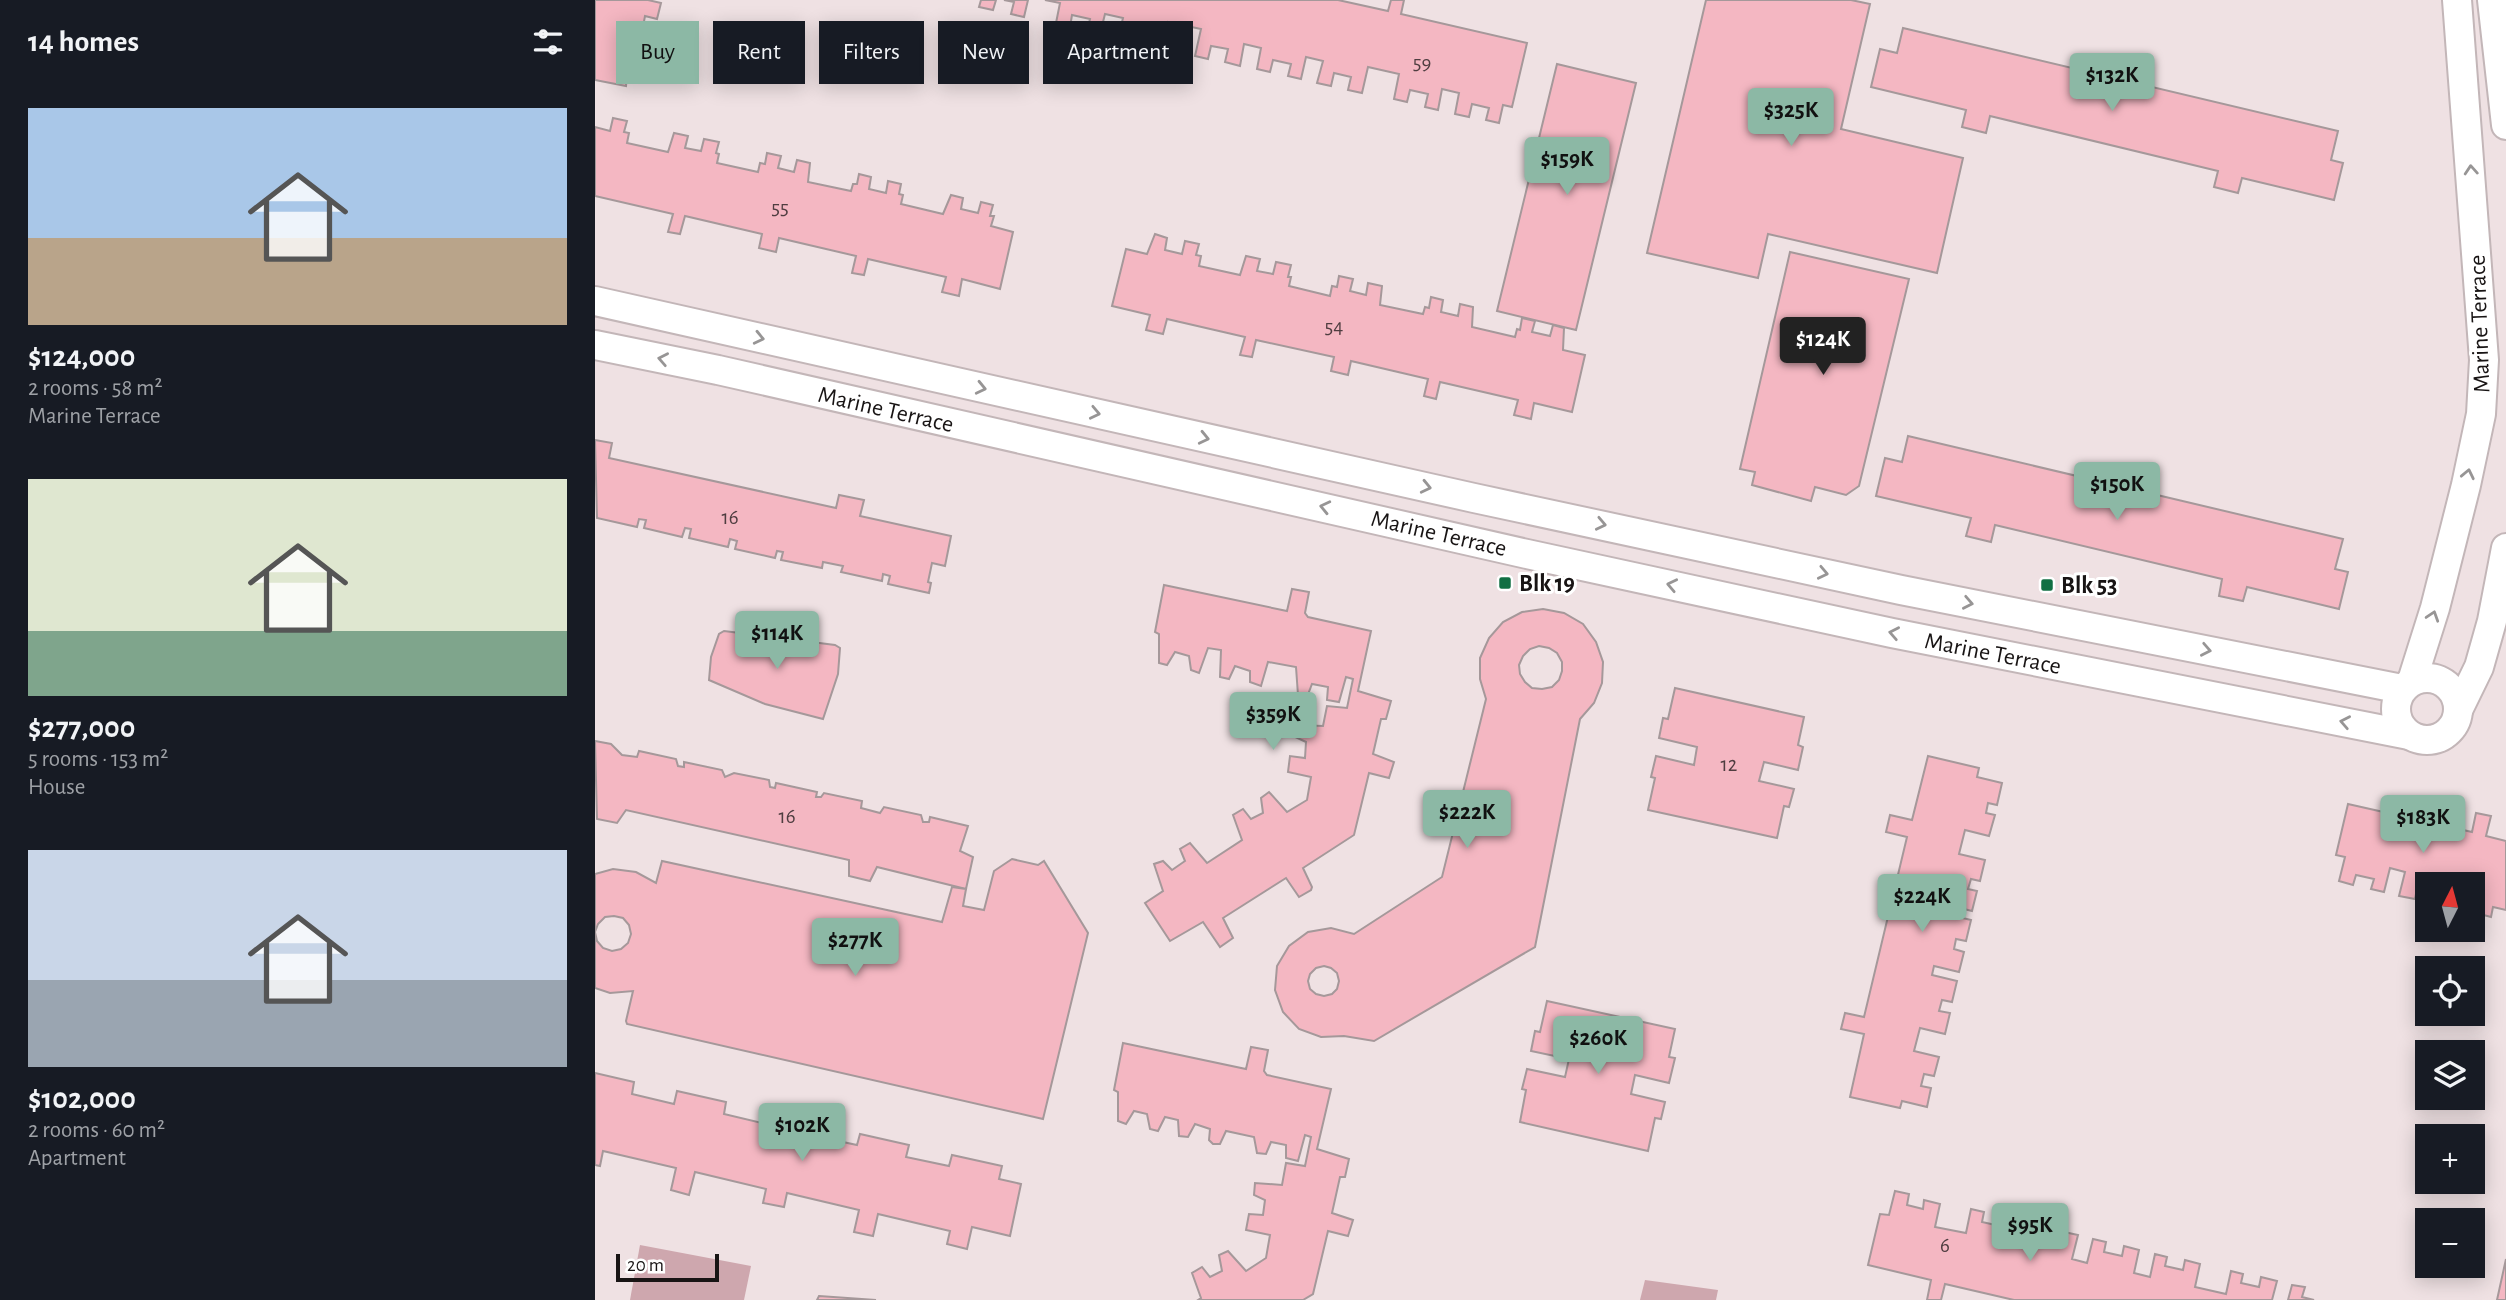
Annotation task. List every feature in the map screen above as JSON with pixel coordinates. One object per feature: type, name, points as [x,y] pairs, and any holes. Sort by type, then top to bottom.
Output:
[{"type":"street","name":"Marine Terrace","points":[[595,301],[1474,498],[1901,590],[2407,685],[2435,608],[2481,414],[2484,360],[2457,0]]},
{"type":"street","points":[[2492,0],[2506,125]]},
{"type":"street","name":"Marine Terrace","points":[[595,345],[718,370],[1528,554],[1864,627],[2409,735]]},
{"type":"street","points":[[2458,710],[2456,697],[2449,686],[2438,679],[2425,677],[2407,685],[2396,701],[2396,714],[2401,726],[2409,735],[2422,740],[2447,733],[2455,722],[2479,667],[2492,621],[2506,548]]},
{"type":"shaded area","points":[[640,1245],[751,1266],[744,1300],[630,1300]]},
{"type":"shaded area","points":[[1645,1280],[1718,1290],[1716,1300],[1640,1300]]},
{"type":"building","points":[[595,0],[648,0],[661,3],[657,19],[645,16],[644,21],[616,21],[616,84],[626,86],[595,80]]},
{"type":"building","points":[[981,0],[996,0],[993,10],[979,7]]},
{"type":"building","points":[[1004,0],[1028,0],[1024,17],[1011,14],[1014,2]]},
{"type":"building","points":[[1045,0],[1338,0],[1388,11],[1391,0],[1404,0],[1401,14],[1527,43],[1512,107],[1503,105],[1499,123],[1486,120],[1489,108],[1472,104],[1469,117],[1455,114],[1459,93],[1442,89],[1438,110],[1425,107],[1428,94],[1410,90],[1407,102],[1394,99],[1399,74],[1368,67],[1362,93],[1348,90],[1351,77],[1334,73],[1331,86],[1317,83],[1323,61],[1306,57],[1301,79],[1288,76],[1291,64],[1273,60],[1270,72],[1257,69],[1261,48],[1244,44],[1240,66],[1225,62],[1228,49],[1211,46],[1208,59],[1195,56],[1201,29],[1193,27],[1193,21],[1122,21],[1123,18],[1105,14],[1103,21],[1090,21],[1072,15],[1071,21],[1056,21],[1060,3]]},
{"type":"building","points":[[1706,0],[1851,0],[1870,4],[1841,129],[1963,158],[1937,273],[1768,234],[1758,278],[1647,253]]},
{"type":"building","points":[[1903,28],[2338,131],[2331,160],[2343,163],[2334,200],[2242,178],[2238,193],[2214,187],[2218,171],[1990,116],[1986,133],[1962,127],[1966,110],[1871,87],[1880,49],[1897,53]]},
{"type":"building","points":[[1557,64],[1636,83],[1576,330],[1497,311]]},
{"type":"building","points":[[613,118],[627,121],[624,132],[629,133],[627,143],[668,152],[674,133],[688,136],[685,148],[701,151],[704,139],[719,142],[717,163],[758,172],[760,163],[765,164],[767,153],[781,156],[778,168],[794,172],[797,160],[810,163],[808,182],[851,191],[853,184],[857,184],[859,174],[871,177],[869,189],[886,193],[888,181],[901,184],[901,204],[943,214],[951,195],[963,198],[961,209],[978,213],[981,202],[993,205],[991,226],[1013,232],[1000,289],[962,279],[959,296],[942,292],[946,277],[868,259],[864,275],[852,273],[856,256],[779,238],[776,252],[759,248],[762,234],[685,216],[680,234],[668,232],[673,214],[595,196],[595,127],[610,131]]},
{"type":"building","points":[[1155,234],[1167,238],[1165,250],[1182,254],[1185,241],[1199,244],[1196,255],[1201,256],[1199,266],[1240,275],[1246,256],[1260,259],[1257,271],[1273,274],[1276,262],[1291,265],[1289,286],[1330,296],[1332,286],[1337,287],[1339,276],[1353,279],[1350,291],[1366,295],[1368,283],[1382,286],[1380,305],[1423,314],[1425,307],[1429,308],[1431,297],[1443,300],[1441,312],[1458,316],[1460,304],[1473,307],[1472,327],[1515,337],[1517,329],[1520,330],[1522,318],[1535,321],[1532,332],[1550,336],[1553,325],[1564,328],[1563,350],[1585,355],[1572,412],[1534,403],[1531,419],[1514,415],[1518,400],[1440,382],[1436,399],[1424,396],[1428,379],[1351,361],[1348,375],[1331,371],[1334,357],[1256,340],[1252,357],[1240,355],[1245,337],[1167,319],[1163,334],[1146,330],[1150,315],[1112,306],[1126,249],[1147,254]]},
{"type":"building","points":[[1790,252],[1909,279],[1859,486],[1846,495],[1815,487],[1811,501],[1752,485],[1755,472],[1740,469]]},
{"type":"building","points":[[1908,436],[2343,539],[2335,569],[2348,572],[2339,609],[2247,587],[2243,601],[2219,596],[2222,579],[1995,525],[1991,542],[1966,536],[1971,518],[1876,496],[1885,458],[1902,462]]},
{"type":"building","points":[[595,440],[612,443],[609,458],[836,508],[839,495],[864,500],[860,516],[951,536],[945,566],[932,563],[929,593],[888,584],[890,576],[883,574],[882,581],[841,572],[843,566],[823,562],[822,568],[781,560],[783,552],[777,551],[775,558],[735,549],[737,541],[730,539],[728,547],[689,538],[691,529],[685,528],[682,537],[644,528],[646,520],[639,519],[637,527],[597,518]]},
{"type":"building","points":[[1164,585],[1287,611],[1292,589],[1309,592],[1305,613],[1308,617],[1371,631],[1358,691],[1391,701],[1386,719],[1381,719],[1373,754],[1394,762],[1389,778],[1369,773],[1354,835],[1303,868],[1311,890],[1299,897],[1286,878],[1223,918],[1233,938],[1220,947],[1203,922],[1170,941],[1145,903],[1163,891],[1154,864],[1163,861],[1172,870],[1185,861],[1180,849],[1190,843],[1207,863],[1242,840],[1233,815],[1243,809],[1251,819],[1263,813],[1261,798],[1269,792],[1287,812],[1307,800],[1311,777],[1288,772],[1290,756],[1305,758],[1306,742],[1295,737],[1296,725],[1323,726],[1327,706],[1347,708],[1353,679],[1346,677],[1339,702],[1327,700],[1328,687],[1312,684],[1307,697],[1298,695],[1296,667],[1268,662],[1261,686],[1250,682],[1250,671],[1235,666],[1229,679],[1220,677],[1221,650],[1208,648],[1199,673],[1191,670],[1189,656],[1175,652],[1167,665],[1159,663],[1159,634],[1155,632]]},
{"type":"building","points":[[1543,609],[1564,613],[1583,624],[1596,642],[1603,662],[1602,683],[1594,703],[1580,719],[1535,947],[1374,1041],[1344,1036],[1321,1037],[1299,1029],[1283,1012],[1275,990],[1277,966],[1289,946],[1308,932],[1331,928],[1354,934],[1442,877],[1486,699],[1480,679],[1480,658],[1489,638],[1503,622],[1522,612]],"holes":[[[1539,646],[1557,653],[1562,662],[1559,680],[1552,687],[1542,689],[1532,688],[1525,682],[1519,665],[1530,649]],[[1324,966],[1337,973],[1339,981],[1337,989],[1324,996],[1310,989],[1308,981],[1316,968]]]},
{"type":"building","points":[[724,631],[835,645],[840,648],[838,674],[823,719],[765,704],[709,680],[711,657],[719,634]]},
{"type":"building","points":[[1675,688],[1804,717],[1798,745],[1803,747],[1798,770],[1764,762],[1759,781],[1794,789],[1789,807],[1784,806],[1777,838],[1648,810],[1655,778],[1651,777],[1656,756],[1694,765],[1697,747],[1659,738],[1663,718],[1668,719]]},
{"type":"building","points":[[595,741],[611,744],[622,755],[637,757],[639,751],[676,759],[678,766],[684,767],[684,762],[722,770],[725,777],[734,773],[769,780],[770,787],[775,788],[776,783],[817,792],[816,797],[821,797],[824,793],[862,801],[861,808],[880,813],[884,807],[921,815],[923,822],[929,822],[930,817],[968,826],[960,851],[973,857],[966,889],[877,867],[870,881],[849,876],[849,860],[626,810],[617,823],[597,819]]},
{"type":"building","points":[[1928,756],[1979,768],[1977,777],[2002,783],[1997,805],[1988,803],[1986,813],[1995,815],[1989,836],[1965,830],[1959,854],[1985,860],[1980,881],[1971,879],[1968,889],[1977,891],[1972,911],[1948,905],[1946,914],[1971,920],[1966,941],[1956,939],[1954,949],[1964,952],[1959,972],[1934,966],[1932,975],[1957,981],[1952,1002],[1942,1000],[1939,1011],[1950,1013],[1945,1034],[1920,1028],[1914,1051],[1939,1057],[1934,1076],[1924,1074],[1921,1086],[1931,1088],[1927,1107],[1902,1101],[1900,1108],[1850,1097],[1864,1034],[1841,1029],[1845,1013],[1864,1017],[1907,837],[1886,832],[1890,815],[1912,820]]},
{"type":"building","points":[[2348,804],[2472,832],[2476,813],[2491,816],[2486,836],[2506,841],[2506,910],[2493,907],[2491,917],[2485,915],[2485,872],[2415,872],[2415,899],[2399,896],[2405,872],[2390,868],[2384,892],[2371,889],[2374,879],[2356,875],[2353,885],[2339,881],[2345,857],[2336,855]]},
{"type":"building","points":[[1012,859],[1038,865],[1044,861],[1088,933],[1043,1119],[627,1024],[633,991],[610,993],[595,988],[595,874],[613,869],[636,872],[656,883],[662,861],[942,922],[952,887],[966,889],[963,906],[984,910],[994,871]],"holes":[[[605,917],[623,918],[629,925],[631,934],[628,943],[621,949],[612,951],[603,948],[597,941],[595,932]]]},
{"type":"building","points":[[1547,1001],[1675,1029],[1669,1057],[1675,1058],[1669,1083],[1635,1075],[1631,1094],[1665,1102],[1661,1119],[1655,1118],[1648,1151],[1520,1122],[1526,1090],[1522,1089],[1527,1069],[1565,1077],[1569,1059],[1531,1051],[1535,1031],[1540,1032]]},
{"type":"building","points":[[1123,1043],[1246,1069],[1251,1047],[1268,1050],[1264,1071],[1267,1075],[1331,1089],[1317,1149],[1349,1159],[1345,1177],[1340,1177],[1332,1213],[1353,1220],[1348,1236],[1328,1231],[1313,1294],[1303,1300],[1198,1300],[1201,1298],[1192,1273],[1202,1267],[1210,1277],[1222,1271],[1219,1255],[1228,1251],[1246,1271],[1266,1258],[1270,1235],[1246,1230],[1249,1214],[1263,1215],[1265,1200],[1254,1195],[1255,1183],[1282,1185],[1286,1163],[1305,1166],[1311,1137],[1305,1135],[1298,1161],[1286,1158],[1286,1145],[1271,1142],[1266,1154],[1257,1153],[1254,1137],[1226,1131],[1220,1144],[1213,1144],[1209,1140],[1210,1129],[1195,1124],[1188,1137],[1179,1136],[1178,1120],[1165,1117],[1158,1131],[1150,1129],[1147,1114],[1134,1111],[1126,1124],[1118,1121],[1118,1092],[1114,1090]]},
{"type":"building","points":[[595,1073],[634,1082],[632,1094],[674,1104],[677,1091],[726,1102],[724,1114],[766,1124],[768,1112],[818,1124],[815,1136],[857,1145],[860,1134],[909,1145],[906,1157],[949,1166],[952,1155],[1002,1166],[999,1179],[1021,1184],[1010,1236],[972,1227],[967,1249],[947,1244],[950,1231],[878,1214],[873,1236],[854,1232],[859,1210],[787,1193],[784,1207],[763,1203],[766,1189],[695,1172],[689,1195],[671,1190],[676,1168],[603,1151],[600,1166],[595,1165]]},
{"type":"building","points":[[1895,1191],[1909,1194],[1907,1205],[1923,1209],[1924,1200],[1940,1204],[1935,1227],[1966,1233],[1971,1209],[1984,1212],[1982,1222],[2000,1226],[2002,1216],[2017,1220],[2012,1244],[2027,1248],[2032,1224],[2047,1227],[2045,1237],[2062,1241],[2064,1232],[2078,1235],[2072,1259],[2087,1263],[2093,1239],[2106,1242],[2104,1252],[2122,1256],[2124,1246],[2139,1250],[2134,1273],[2150,1277],[2155,1254],[2167,1257],[2165,1266],[2183,1270],[2185,1260],[2200,1264],[2195,1287],[2226,1294],[2231,1271],[2243,1274],[2241,1283],[2259,1287],[2261,1277],[2277,1281],[2272,1300],[2014,1300],[1945,1284],[1941,1300],[1927,1300],[1931,1280],[1868,1265],[1880,1214],[1889,1215]]},
{"type":"building","points":[[2506,1259],[2506,1300],[2497,1300]]},
{"type":"building","points":[[2292,1285],[2305,1287],[2302,1297],[2314,1300],[2288,1300]]},
{"type":"building","points":[[819,1296],[876,1300],[817,1300]]},
{"type":"place","name":"Blk 19","points":[[1505,583]]},
{"type":"place","name":"Blk 53","points":[[2047,585]]}]
